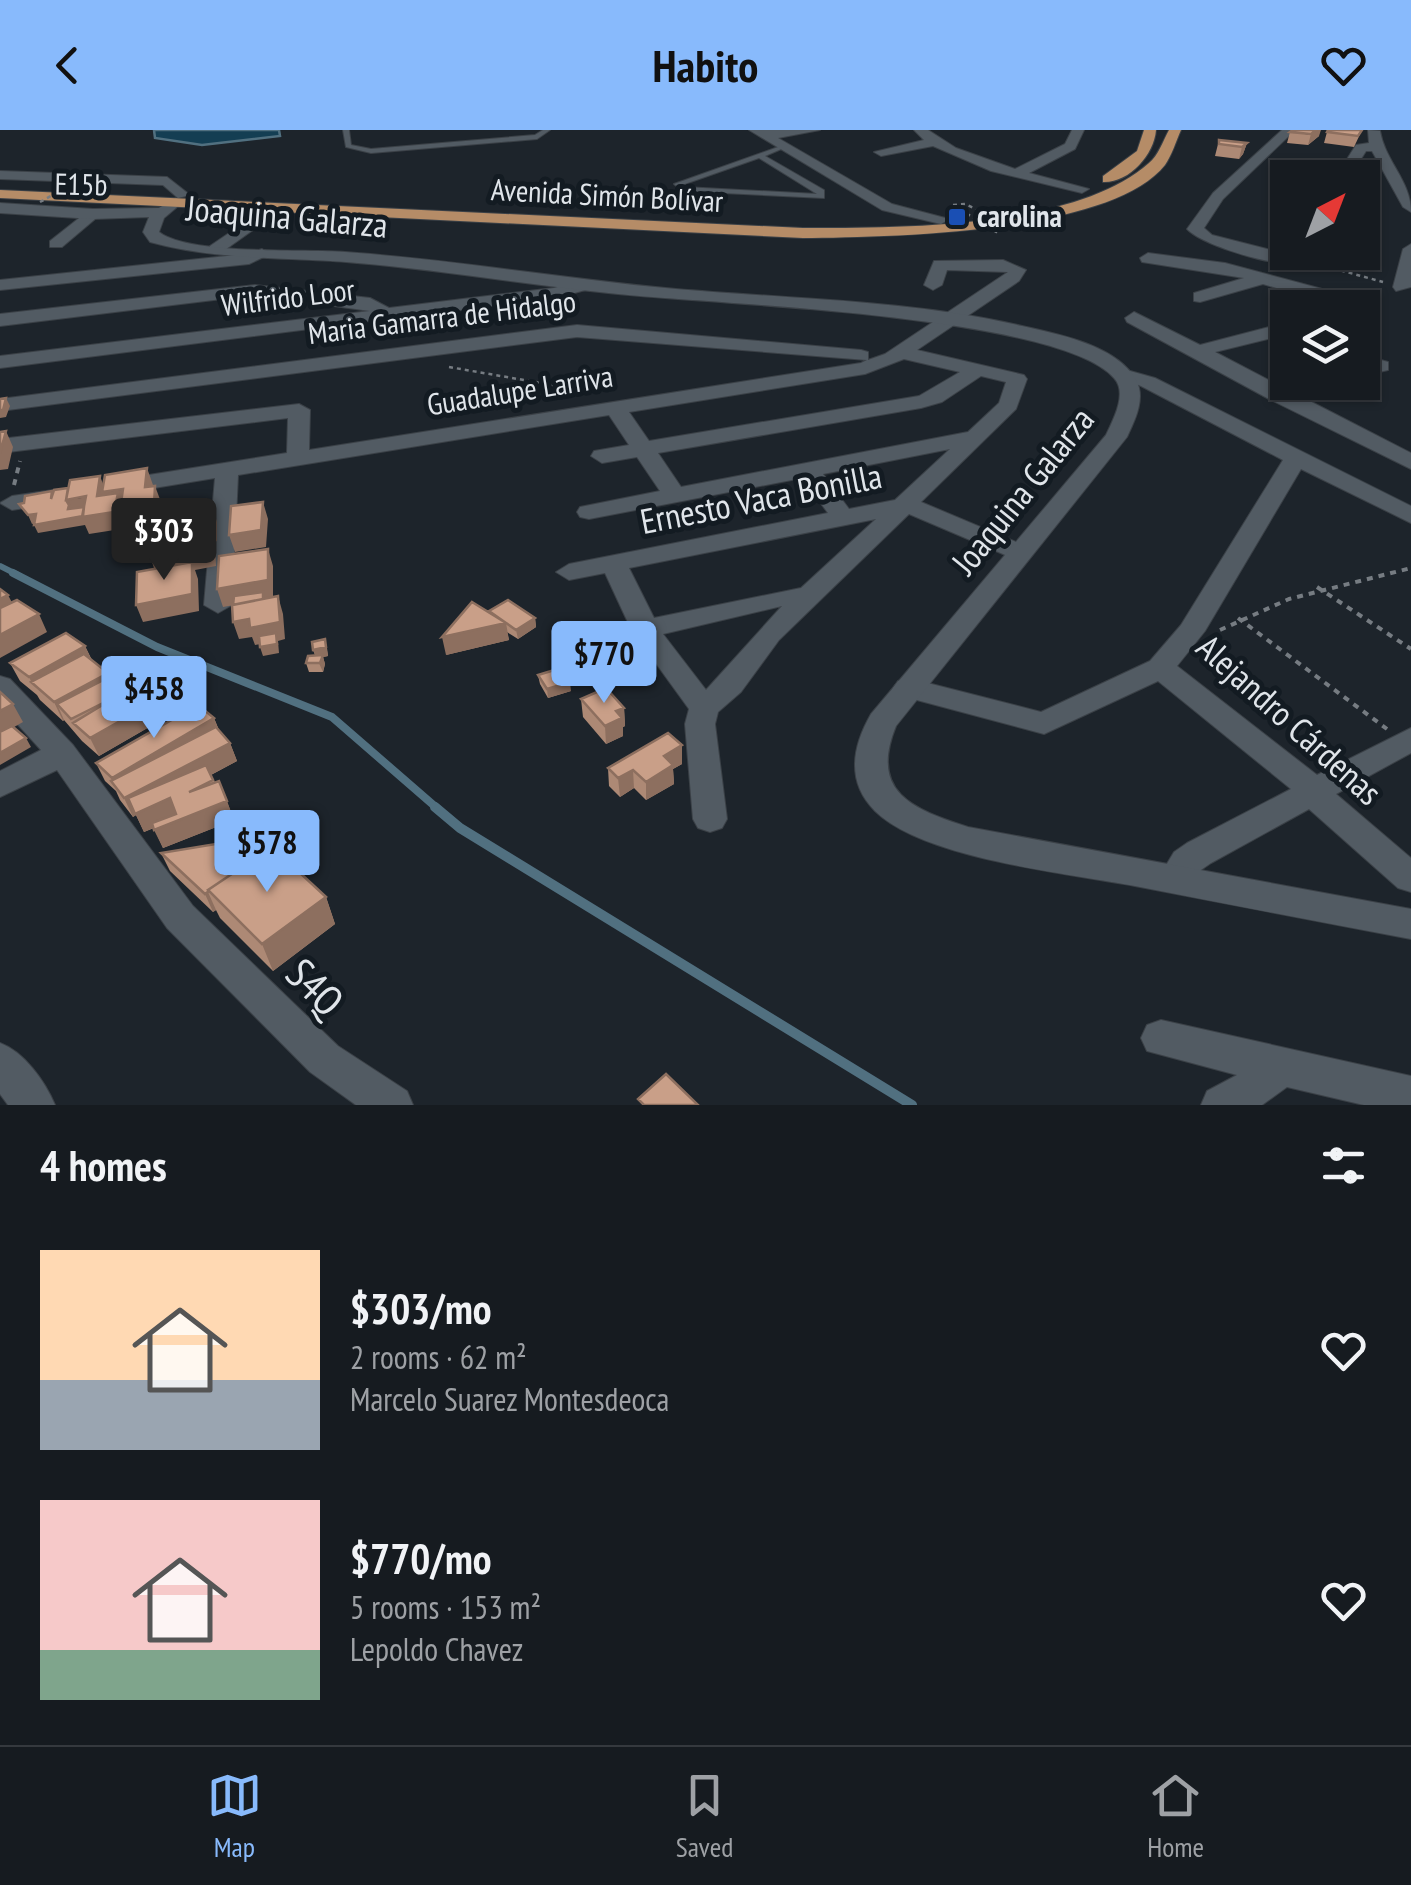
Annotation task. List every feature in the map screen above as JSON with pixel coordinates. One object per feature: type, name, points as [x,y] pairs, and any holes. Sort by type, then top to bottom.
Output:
[{"type":"highway","name":"Avenida Simón Bolívar","points":[[1,205],[174,203],[794,226],[940,220],[1056,191],[1082,189],[1132,163],[1150,141],[1150,130]]},
{"type":"highway","name":"Avenida Simón Bolívar","points":[[0,186],[115,191],[174,203],[804,233],[950,228],[1038,215],[1118,190],[1155,170],[1168,154],[1175,130]]},
{"type":"street","points":[[759,133],[814,130]]},
{"type":"street","points":[[920,130],[935,142],[1056,191]]},
{"type":"street","points":[[1016,174],[1070,146],[1078,130]]},
{"type":"street","points":[[1270,250],[1196,234],[1194,229],[1218,196],[1289,130]]},
{"type":"street","points":[[759,133],[887,207],[940,220]]},
{"type":"street","points":[[1353,160],[1360,148],[1375,138],[1411,207]]},
{"type":"street","points":[[881,152],[935,142]]},
{"type":"street","points":[[0,176],[172,183],[174,203]]},
{"type":"street","points":[[115,191],[148,180]]},
{"type":"street","name":"E15b","points":[[1,205],[92,214],[174,203]]},
{"type":"street","name":"Joaquina Galarza","points":[[174,203],[150,228],[154,237],[262,254],[359,258],[582,285],[944,320],[1062,343],[1090,354],[1123,375],[1130,386],[1128,413],[1116,437],[882,722],[866,760],[873,785],[898,809],[968,840],[1411,924]]},
{"type":"street","points":[[216,249],[277,207]]},
{"type":"street","points":[[878,224],[887,207]]},
{"type":"street","points":[[56,244],[92,214]]},
{"type":"street","points":[[1402,287],[1411,249]]},
{"type":"street","points":[[0,285],[248,259],[262,254]]},
{"type":"street","points":[[1148,258],[1200,263],[1307,290]]},
{"type":"street","name":"Guadalupe Larriva","points":[[12,503],[864,368],[895,355],[1012,277],[1016,267],[1008,263],[975,268],[940,265],[933,286]]},
{"type":"street","points":[[1200,297],[1265,278]]},
{"type":"street","name":"Wilfrido Loor","points":[[0,359],[556,282]]},
{"type":"street","name":"Wilfrido Loor","points":[[0,359],[362,319],[556,293],[582,285]]},
{"type":"street","points":[[0,320],[254,290],[370,304],[380,309]]},
{"type":"street","points":[[1134,318],[1270,392]]},
{"type":"street","name":"Maria Gamarra de Hidalgo","points":[[0,404],[577,331],[895,355],[979,368],[1017,382],[1009,405],[769,634],[731,686],[704,708]]},
{"type":"street","points":[[1194,352],[1270,333]]},
{"type":"street","points":[[602,456],[921,402],[935,398],[979,368]]},
{"type":"street","points":[[1123,375],[1148,382],[1411,516]]},
{"type":"street","points":[[1286,400],[1411,462]]},
{"type":"street","points":[[614,406],[674,494]]},
{"type":"street","points":[[0,446],[299,410],[298,458]]},
{"type":"street","points":[[589,512],[972,438]]},
{"type":"street","name":"Alejandro Cárdenas","points":[[1297,456],[1191,630],[1160,668],[1292,769],[1339,819],[1411,878]]},
{"type":"street","points":[[218,605],[227,469]]},
{"type":"street","points":[[808,470],[844,518]]},
{"type":"street","name":"Ernesto Vaca Bonilla","points":[[569,572],[907,505],[1019,552]]},
{"type":"street","points":[[614,564],[645,629],[704,708],[700,724],[710,819]]},
{"type":"street","points":[[645,629],[790,596],[811,597]]},
{"type":"street","points":[[908,688],[1048,722],[1160,668]]},
{"type":"street","name":"S4Q","points":[[0,686],[62,753],[180,917],[324,1059],[392,1105]]},
{"type":"street","points":[[1177,878],[1186,862],[1199,853],[1408,741]]},
{"type":"street","points":[[0,785],[62,753]]},
{"type":"street","points":[[1161,1038],[1411,1096]]},
{"type":"street","points":[[0,1062],[34,1105]]},
{"type":"street","points":[[1222,1105],[1265,1081],[1279,1066]]},
{"type":"lane","points":[[346,130],[348,146],[371,151],[537,137],[547,130]]},
{"type":"lane","points":[[760,155],[822,196],[677,186],[691,178],[783,147]]},
{"type":"path","points":[[40,202],[78,181]]},
{"type":"path","points":[[966,204],[953,205],[998,233]]},
{"type":"path","points":[[1345,270],[1402,287]]},
{"type":"path","points":[[445,366],[571,386],[598,394],[614,406]]},
{"type":"path","points":[[1191,630],[1209,635],[1238,618],[1317,587],[1411,568]]},
{"type":"path","points":[[1317,587],[1411,649]]},
{"type":"path","points":[[1238,618],[1408,741]]},
{"type":"water","points":[[154,130],[279,130],[280,136],[202,145],[155,138]]},
{"type":"building","points":[[1316,130],[1311,134],[1290,132]]},
{"type":"building","points":[[1328,130],[1362,130],[1358,136]]},
{"type":"building","points":[[1219,140],[1247,143],[1242,147],[1219,144]]},
{"type":"building","points":[[6,431],[0,453],[0,432]]},
{"type":"building","points":[[147,468],[145,487],[155,486],[154,505],[120,510],[123,489],[102,492],[105,475]]},
{"type":"building","points":[[100,476],[97,496],[118,493],[114,512],[82,517],[86,496],[66,500],[70,480]]},
{"type":"building","points":[[68,488],[68,509],[84,507],[83,516],[34,525],[36,514],[28,515],[19,504],[24,503],[25,496],[52,491],[51,499],[54,490]]},
{"type":"building","points":[[263,502],[261,530],[229,535],[231,506]]},
{"type":"building","points":[[212,505],[212,524],[166,532],[168,512]]},
{"type":"building","points":[[210,527],[210,549],[151,559],[153,537]]},
{"type":"building","points":[[268,549],[268,580],[217,589],[219,556]]},
{"type":"building","points":[[192,562],[192,594],[136,605],[137,572]]},
{"type":"building","points":[[263,592],[263,599],[233,605],[234,596]]},
{"type":"building","points":[[278,596],[280,622],[250,628],[249,619],[233,622],[232,605]]},
{"type":"building","points":[[17,600],[39,614],[0,635],[0,608]]},
{"type":"building","points":[[508,600],[535,618],[516,630],[489,611]]},
{"type":"building","points":[[472,602],[506,623],[442,637]]},
{"type":"building","points":[[66,633],[85,646],[29,677],[10,663]]},
{"type":"building","points":[[276,633],[277,644],[260,647],[259,636]]},
{"type":"building","points":[[325,639],[326,647],[313,650],[312,642]]},
{"type":"building","points":[[84,654],[108,673],[54,702],[31,682]]},
{"type":"building","points":[[323,655],[320,663],[306,663],[308,656]]},
{"type":"building","points":[[561,668],[570,682],[547,689],[538,675]]},
{"type":"building","points":[[117,673],[134,688],[157,675],[175,690],[90,738],[73,723],[119,695],[71,719],[57,704]]},
{"type":"building","points":[[606,688],[624,708],[616,711],[622,718],[605,726],[581,699]]},
{"type":"building","points":[[0,692],[13,704],[0,711]]},
{"type":"building","points":[[198,705],[214,718],[112,778],[96,763]]},
{"type":"building","points":[[12,726],[26,738],[0,753],[0,732]]},
{"type":"building","points":[[216,727],[230,743],[124,798],[111,781]]},
{"type":"building","points":[[668,733],[682,745],[664,756],[673,765],[646,782],[633,770],[618,778],[608,768]]},
{"type":"building","points":[[206,765],[213,780],[189,792],[219,781],[227,801],[154,830],[152,823],[176,814],[170,798],[135,814],[128,798]]},
{"type":"building","points":[[246,839],[263,853],[205,894],[161,853]]},
{"type":"building","points":[[272,847],[326,897],[262,944],[208,890]]},
{"type":"building","points":[[666,1074],[698,1105],[644,1105],[638,1099]]},
{"type":"waterway","points":[[0,566],[18,575]]},
{"type":"waterway","points":[[13,573],[157,647],[332,717],[438,809]]},
{"type":"waterway","points":[[435,807],[460,828],[912,1105]]},
{"type":"place","name":"carolina","points":[[957,217]]}]
